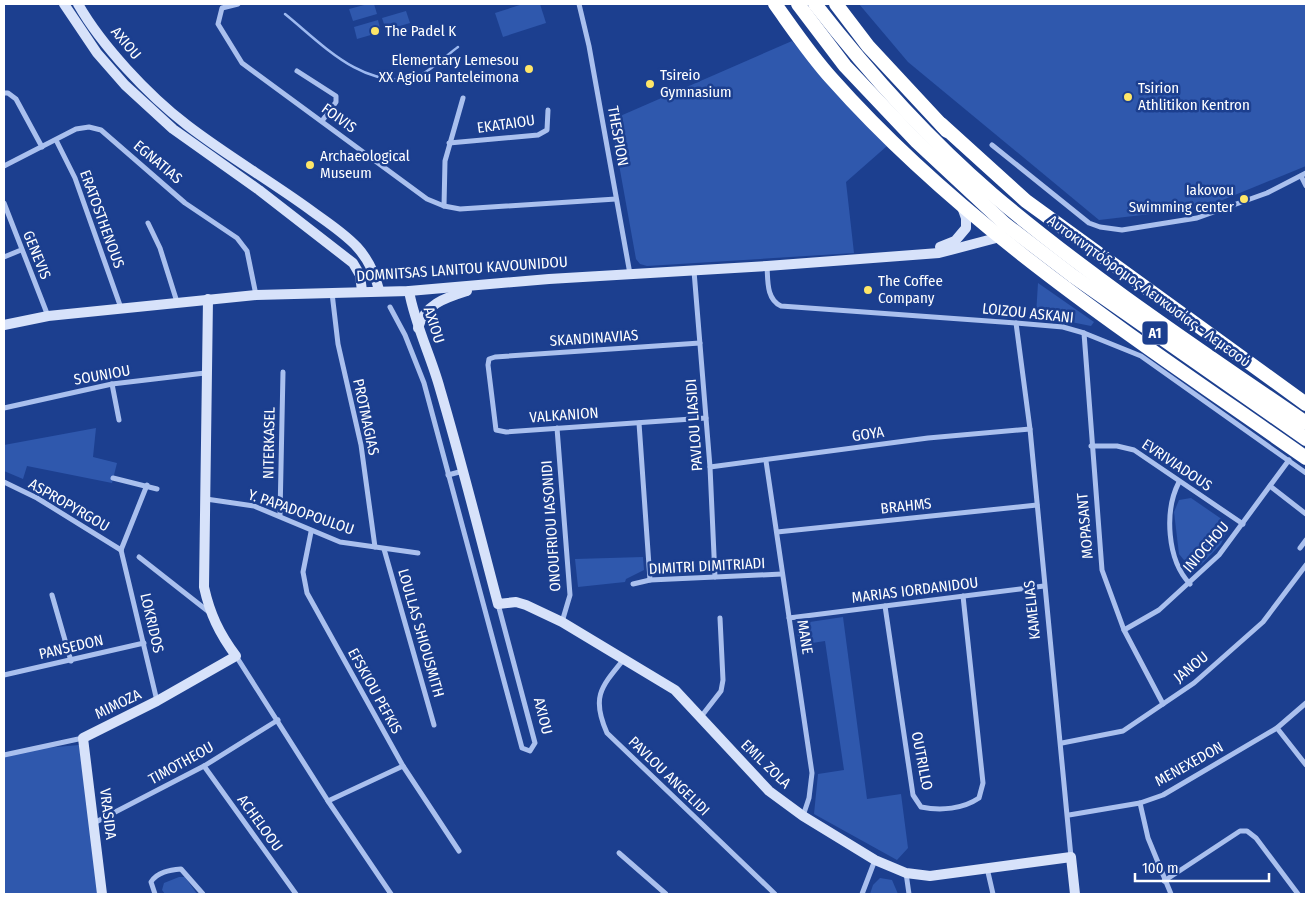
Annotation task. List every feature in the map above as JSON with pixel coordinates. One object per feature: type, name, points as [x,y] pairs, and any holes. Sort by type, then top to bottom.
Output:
[{"type":"highway","points":[[775,4],[830,78],[873,123],[961,204],[1002,230]]},
{"type":"highway","name":"Αυτοκινητόδρομος Λευκωσίας - Λεμεσού","points":[[798,4],[852,73],[1002,230],[1073,276],[1306,439]]},
{"type":"highway","name":"Αυτοκινητόδρομος Λευκωσίας - Λεμεσού","points":[[815,4],[856,57],[927,132],[992,194],[1089,271],[1306,423]]},
{"type":"highway","points":[[836,4],[868,46],[980,167],[1059,247]]},
{"type":"highway","points":[[873,123],[977,208],[1094,309],[1306,458]]},
{"type":"highway","points":[[941,124],[1026,200],[1303,401]]},
{"type":"street","name":"AXIOU","points":[[64,4],[97,53],[125,85],[173,129],[259,190],[353,263],[360,276],[362,291]]},
{"type":"street","name":"AXIOU","points":[[78,4],[110,48],[139,80],[186,124],[334,227],[356,247],[372,268],[379,290]]},
{"type":"street","name":"FOIVIS","points":[[238,4],[222,8],[218,24],[242,62],[427,199],[444,206],[460,209],[616,199]]},
{"type":"street","name":"THESPION","points":[[579,4],[589,46],[630,274]]},
{"type":"street","points":[[297,70],[336,96],[336,102],[322,121]]},
{"type":"street","points":[[4,93],[8,93],[16,99],[42,146]]},
{"type":"street","points":[[444,206],[446,161],[449,143],[464,98]]},
{"type":"street","name":"EKATAIOU","points":[[449,143],[538,135],[546,130],[548,110]]},
{"type":"street","name":"EGNATIAS","points":[[4,166],[76,129],[89,127],[101,130],[185,203],[237,238],[247,251],[256,295]]},
{"type":"street","name":"ERATOSTHENOUS","points":[[56,140],[75,178],[121,308]]},
{"type":"street","points":[[992,145],[1089,223],[1100,227],[1122,230],[1197,218],[1267,194],[1306,173]]},
{"type":"street","points":[[1300,176],[1306,186]]},
{"type":"street","name":"GENEVIS","points":[[4,204],[48,316]]},
{"type":"street","name":"DOMNITSAS LANITOU KAVOUNIDOU","points":[[922,253],[955,241],[966,228],[966,218],[961,204]]},
{"type":"street","points":[[148,223],[160,248],[176,302]]},
{"type":"street","name":"DOMNITSAS LANITOU KAVOUNIDOU","points":[[4,325],[48,316],[256,295],[379,290],[409,291],[939,253],[1002,230]]},
{"type":"street","points":[[4,257],[21,250]]},
{"type":"street","name":"LOIZOU ASKANI","points":[[767,266],[769,291],[776,304],[780,306],[1016,322],[1063,327],[1084,333],[1141,356],[1306,473]]},
{"type":"street","name":"PAVLOU LIASIDI","points":[[694,271],[710,467],[716,577]]},
{"type":"street","points":[[418,328],[424,314],[434,304],[479,286]]},
{"type":"street","name":"AXIOU","points":[[390,306],[405,335],[424,383],[522,748],[530,751],[535,743],[438,381],[418,328],[409,291]]},
{"type":"street","name":"PROTMAGIAS","points":[[332,293],[338,344],[361,445],[375,547]]},
{"type":"street","points":[[208,299],[204,587],[210,613],[220,634],[278,720],[328,802],[391,894]]},
{"type":"street","name":"KAMELIAS","points":[[1016,322],[1030,429],[1044,586],[1069,815],[1075,894]]},
{"type":"street","name":"MOPASANT","points":[[1084,333],[1091,446],[1102,570],[1124,630],[1163,704]]},
{"type":"street","name":"SKANDINAVIAS","points":[[489,359],[495,356],[700,343]]},
{"type":"street","name":"VALKANION","points":[[489,359],[493,420],[496,430],[506,432],[706,418]]},
{"type":"street","name":"NITERKASEL","points":[[280,515],[283,372]]},
{"type":"street","name":"SOUNIOU","points":[[4,408],[112,384],[206,373]]},
{"type":"street","points":[[112,384],[119,420]]},
{"type":"street","points":[[640,423],[650,580]]},
{"type":"street","name":"ONOUFRIOU IASONIDI","points":[[557,428],[570,594],[562,622]]},
{"type":"street","name":"GOYA","points":[[710,467],[766,462],[928,438],[1030,429]]},
{"type":"street","name":"EVRIVIADOUS","points":[[1091,446],[1116,446],[1134,450],[1243,524]]},
{"type":"street","name":"INIOCHOU","points":[[1124,630],[1159,610],[1190,584],[1219,555],[1289,460]]},
{"type":"street","name":"MANE","points":[[766,462],[812,773],[810,798],[803,816]]},
{"type":"street","points":[[448,475],[463,471]]},
{"type":"street","points":[[113,478],[156,488]]},
{"type":"street","name":"ASPROPYRGOU","points":[[4,482],[37,498],[122,550]]},
{"type":"street","points":[[1179,482],[1172,495],[1169,509],[1175,561],[1190,584]]},
{"type":"street","points":[[122,550],[146,486]]},
{"type":"street","points":[[1270,486],[1306,514]]},
{"type":"street","name":"Y. PAPADOPOULOU","points":[[206,499],[254,506],[280,515],[312,532],[340,542],[418,553]]},
{"type":"street","name":"BRAHMS","points":[[777,532],[1037,505]]},
{"type":"street","name":"EFSKIOU PEFKIS","points":[[312,532],[303,572],[307,593],[402,766],[459,851]]},
{"type":"street","points":[[1300,548],[1306,540]]},
{"type":"street","name":"LOULLAS SHIOUSMITH","points":[[384,549],[434,725]]},
{"type":"street","name":"LOKRIDOS","points":[[122,550],[157,701]]},
{"type":"street","points":[[139,557],[210,613]]},
{"type":"street","name":"JANOU","points":[[1062,743],[1123,731],[1194,683],[1263,622],[1306,565]]},
{"type":"street","name":"DIMITRI DIMITRIADI","points":[[633,584],[650,580],[782,574]]},
{"type":"street","name":"MARIAS IORDANIDOU","points":[[789,618],[1044,586]]},
{"type":"street","points":[[52,595],[71,661]]},
{"type":"street","name":"OUTRILLO","points":[[885,606],[914,795],[921,807],[936,810],[969,805],[979,798],[982,783],[963,596]]},
{"type":"street","name":"EMIL ZOLA","points":[[498,604],[516,602],[526,604],[562,622],[675,690],[769,791],[803,816],[875,860],[906,874],[930,876],[1072,856]]},
{"type":"street","points":[[700,718],[721,691],[723,680],[720,618]]},
{"type":"street","name":"PANSEDON","points":[[4,674],[71,661],[144,643]]},
{"type":"street","name":"MIMOZA","points":[[4,756],[83,738],[157,701],[236,656]]},
{"type":"street","name":"PAVLOU ANGELIDI","points":[[624,659],[602,686],[599,714],[607,733],[775,894]]},
{"type":"street","name":"MENEXEDON","points":[[1069,815],[1140,803],[1163,795],[1277,728],[1306,702]]},
{"type":"street","name":"TIMOTHEOU","points":[[94,823],[204,766],[278,720]]},
{"type":"street","points":[[1277,728],[1306,765]]},
{"type":"street","name":"VRASIDA","points":[[83,738],[102,894]]},
{"type":"street","name":"ACHELOOU","points":[[204,766],[296,894]]},
{"type":"street","points":[[328,802],[402,766]]},
{"type":"street","points":[[1140,803],[1148,838],[1164,881],[1171,894]]},
{"type":"street","points":[[1164,881],[1240,831],[1247,831],[1256,838],[1298,894]]},
{"type":"street","points":[[619,853],[666,894]]},
{"type":"street","points":[[862,894],[875,860]]},
{"type":"street","points":[[986,868],[993,894]]},
{"type":"street","points":[[155,894],[152,882],[155,876],[173,870],[181,870],[203,894]]},
{"type":"street","points":[[906,874],[909,894]]},
{"type":"shaded area","points":[[374,4],[377,14],[353,21],[349,9]]},
{"type":"shaded area","points":[[523,4],[540,4],[546,23],[503,37],[495,13]]},
{"type":"shaded area","name":"Tsirion Athlitikon Kentron","points":[[859,4],[1306,4],[1306,166],[1203,208],[1099,220],[908,62]]},
{"type":"shaded area","points":[[406,11],[410,23],[386,30],[382,18]]},
{"type":"shaded area","points":[[378,20],[381,32],[357,39],[354,27]]},
{"type":"shaded area","points":[[792,41],[887,146],[846,182],[854,253],[647,266],[640,264],[636,259],[611,120]]},
{"type":"shaded area","points":[[1038,283],[1094,322],[1091,326],[1036,315]]},
{"type":"shaded area","points":[[96,428],[93,457],[117,463],[112,483],[27,466],[23,479],[4,471],[4,445]]},
{"type":"shaded area","points":[[1191,498],[1223,520],[1227,531],[1221,544],[1201,565],[1189,566],[1179,554],[1174,512],[1179,500]]},
{"type":"shaded area","points":[[643,557],[644,570],[626,579],[625,582],[578,587],[575,559]]},
{"type":"shaded area","points":[[843,617],[867,799],[901,794],[908,848],[897,860],[814,814],[818,774],[844,770],[825,641],[799,645],[797,629],[803,623]]},
{"type":"shaded area","points":[[79,745],[100,894],[4,894],[4,757],[22,750]]},
{"type":"shaded area","points":[[179,877],[185,877],[197,894],[165,894],[162,890],[164,883]]},
{"type":"shaded area","points":[[880,878],[892,880],[898,894],[870,894],[873,885]]},
{"type":"waterway","points":[[285,14],[344,61],[377,77],[395,80],[414,78],[430,69],[458,47]]},
{"type":"place","name":"The Padel K","points":[[375,31]]},
{"type":"place","name":"Elementary Lemesou XX Agiou Panteleimona","points":[[529,69]]},
{"type":"place","name":"Tsireio Gymnasium","points":[[650,84]]},
{"type":"place","name":"Tsirion Athlitikon Kentron","points":[[1128,97]]},
{"type":"place","name":"Archaeological Museum","points":[[310,165]]},
{"type":"place","name":"Iakovou Swimming center","points":[[1244,199]]},
{"type":"place","name":"The Coffee Company","points":[[868,290]]}]
